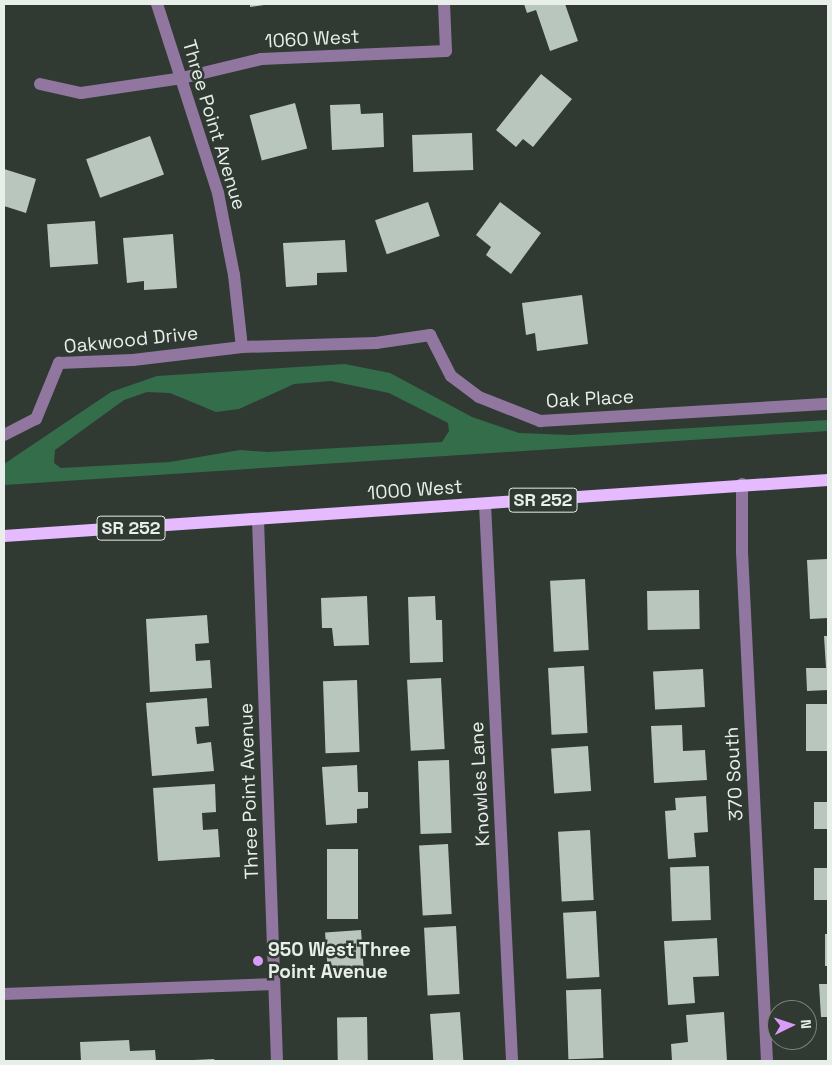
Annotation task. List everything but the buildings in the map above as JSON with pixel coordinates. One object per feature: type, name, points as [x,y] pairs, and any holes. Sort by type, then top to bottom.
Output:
[{"type":"main road","name":"1000 West","points":[[4,536],[258,520],[742,484],[828,480]]},
{"type":"street","name":"Three Point Avenue","points":[[157,4],[218,193],[234,274],[242,347]]},
{"type":"street","name":"1060 West","points":[[40,84],[81,93],[182,78],[261,59],[446,51],[444,4]]},
{"type":"street","name":"Oak Place","points":[[242,347],[376,343],[430,335],[450,376],[480,397],[540,421],[828,404]]},
{"type":"street","name":"Oakwood Drive","points":[[4,435],[36,419],[59,362],[133,360],[242,347]]},
{"type":"street","name":"370 South","points":[[742,484],[742,552],[767,1061]]},
{"type":"street","name":"Knowles Lane","points":[[484,504],[512,1061]]},
{"type":"street","name":"Three Point Avenue","points":[[258,520],[277,1061]]},
{"type":"street","points":[[4,994],[274,984]]},
{"type":"green space","points":[[345,364],[390,373],[472,417],[519,433],[570,435],[828,420],[828,431],[4,485],[4,464],[111,392],[157,376]],"holes":[[[331,381],[389,393],[448,423],[449,431],[442,442],[268,452],[240,450],[170,462],[61,468],[54,463],[55,450],[124,400],[147,392],[170,393],[216,412],[239,409],[294,384]]]},
{"type":"place","name":"950 West Three Point Avenue","points":[[258,961]]}]
